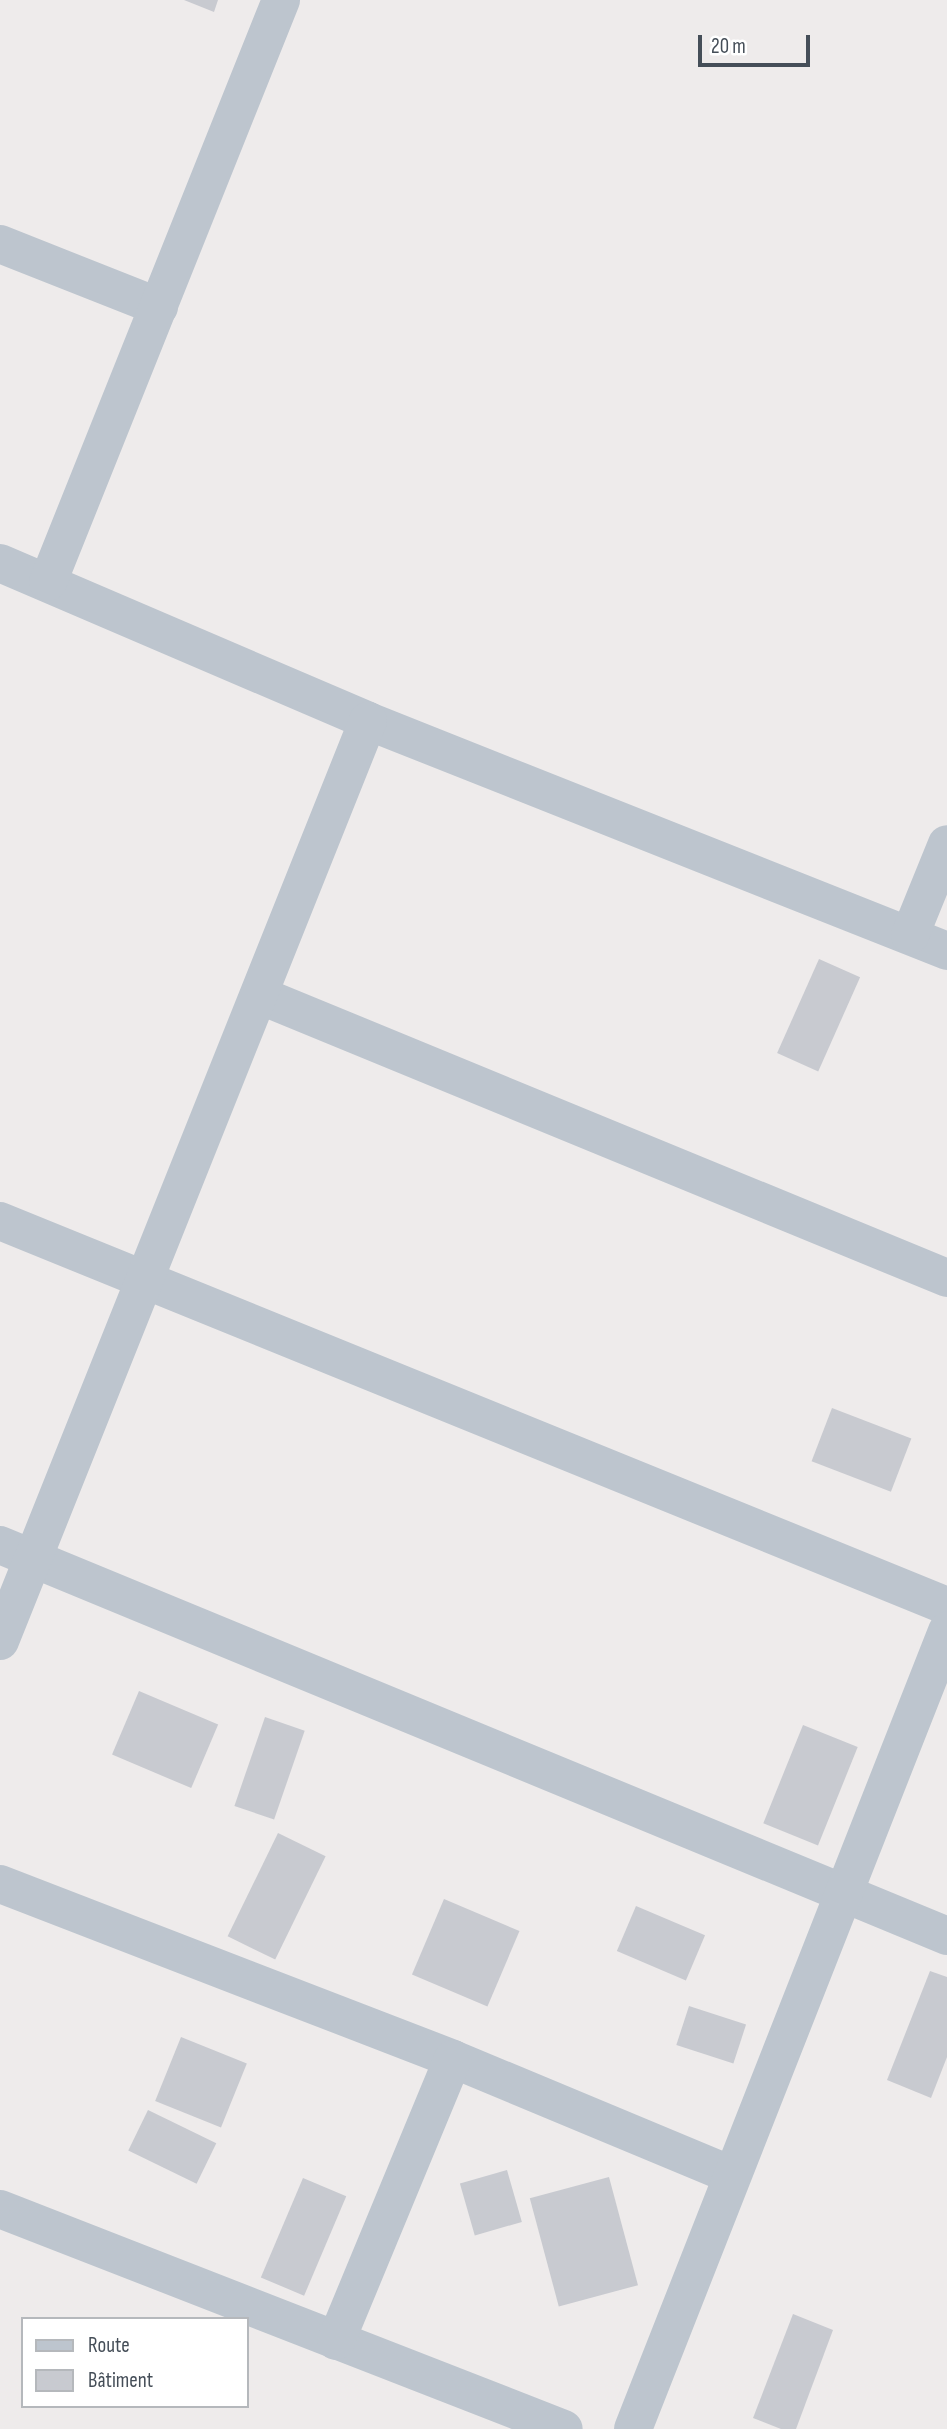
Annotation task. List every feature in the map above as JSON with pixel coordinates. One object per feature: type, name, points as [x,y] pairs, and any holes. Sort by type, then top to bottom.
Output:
[{"type":"street","points":[[48,582],[281,0]]},
{"type":"street","points":[[0,244],[159,307]]},
{"type":"street","points":[[0,563],[368,721],[910,934],[947,951]]},
{"type":"street","points":[[0,1641],[17,1552],[140,1280],[259,995],[368,721]]},
{"type":"street","points":[[910,934],[947,845]]},
{"type":"street","points":[[259,995],[947,1278]]},
{"type":"street","points":[[0,1221],[947,1606]]},
{"type":"street","points":[[17,1552],[844,1891],[947,1936]]},
{"type":"street","points":[[633,2429],[947,1631]]},
{"type":"street","points":[[0,1884],[453,2059],[731,2175]]},
{"type":"street","points":[[336,2341],[453,2059]]},
{"type":"street","points":[[0,2209],[564,2429]]},
{"type":"building","points":[[184,0],[218,0],[214,12]]},
{"type":"building","points":[[819,959],[860,977],[818,1071],[777,1053]]},
{"type":"building","points":[[832,1408],[911,1438],[891,1492],[812,1461]]},
{"type":"building","points":[[139,1691],[218,1725],[191,1788],[112,1755]]},
{"type":"building","points":[[265,1717],[305,1731],[274,1820],[234,1806]]},
{"type":"building","points":[[803,1725],[858,1747],[818,1845],[763,1823]]},
{"type":"building","points":[[278,1833],[326,1856],[275,1960],[228,1936]]},
{"type":"building","points":[[444,1899],[519,1931],[487,2007],[412,1974]]},
{"type":"building","points":[[636,1906],[705,1935],[686,1980],[617,1951]]},
{"type":"building","points":[[930,1971],[947,1977],[947,2057],[931,2098],[887,2080]]},
{"type":"building","points":[[689,2006],[746,2025],[733,2064],[676,2045]]},
{"type":"building","points":[[181,2037],[247,2064],[221,2128],[155,2101]]},
{"type":"building","points":[[148,2110],[216,2143],[197,2184],[128,2150]]},
{"type":"building","points":[[507,2170],[522,2222],[475,2235],[460,2184]]},
{"type":"building","points":[[609,2177],[638,2285],[559,2306],[530,2198]]},
{"type":"building","points":[[303,2178],[346,2196],[304,2296],[261,2277]]},
{"type":"building","points":[[793,2314],[833,2330],[796,2429],[781,2429],[753,2418]]}]
